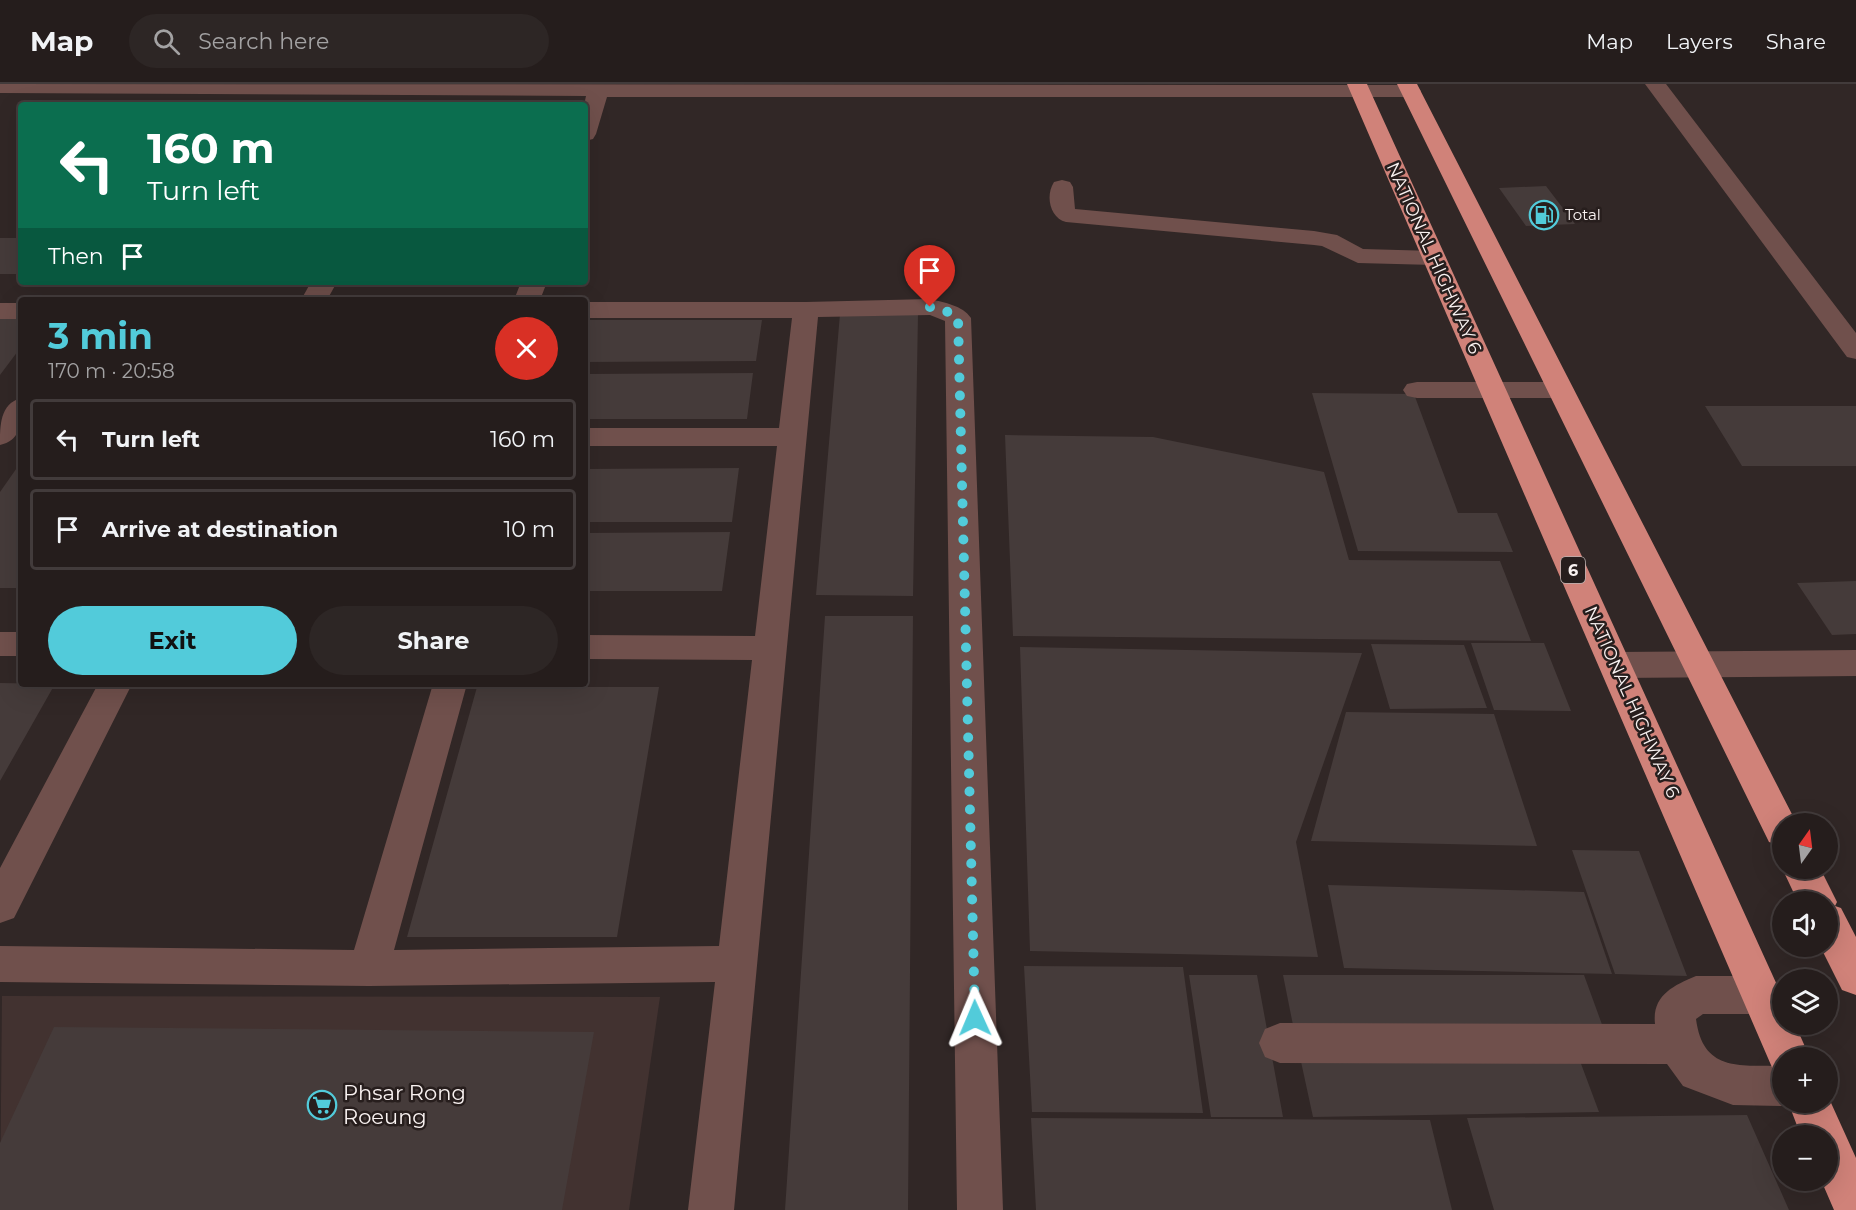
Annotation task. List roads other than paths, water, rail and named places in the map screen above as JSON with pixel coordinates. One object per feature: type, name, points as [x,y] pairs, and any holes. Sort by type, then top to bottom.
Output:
[{"type":"highway","name":"NATIONAL HIGHWAY 6","points":[[1358,87],[1784,1047]]},
{"type":"highway","points":[[1409,87],[1773,813]]},
{"type":"highway","points":[[1838,942],[1856,977]]},
{"type":"highway","points":[[1838,1168],[1856,1209]]},
{"type":"street","points":[[1655,84],[1856,351]]},
{"type":"street","points":[[0,87],[292,86],[599,90],[1409,87]]},
{"type":"street","points":[[588,125],[599,90]]},
{"type":"street","points":[[1062,187],[1063,212],[1066,215],[1314,238],[1328,240],[1358,256],[1434,258]]},
{"type":"street","points":[[588,310],[806,310],[930,307],[946,311],[958,318],[980,1210]]},
{"type":"street","points":[[711,1210],[806,310]]},
{"type":"street","points":[[0,311],[18,311]]},
{"type":"street","points":[[1417,390],[1560,390]]},
{"type":"street","points":[[0,436],[18,412]]},
{"type":"street","points":[[588,437],[793,437]]},
{"type":"street","points":[[0,644],[18,644]]},
{"type":"street","points":[[588,647],[771,648]]},
{"type":"street","points":[[1616,666],[1856,663]]},
{"type":"street","points":[[0,906],[113,687]]},
{"type":"street","points":[[369,968],[449,687]]},
{"type":"street","points":[[0,964],[369,968],[737,964]]},
{"type":"street","points":[[1761,995],[1695,995],[1674,1011],[1678,1044],[1698,1072],[1733,1085],[1772,1086]]},
{"type":"street","points":[[1280,1042],[1678,1044]]},
{"type":"place","name":"Total","points":[[1544,215]]},
{"type":"place","name":"Phsar Rong Roeung","points":[[322,1105]]}]
